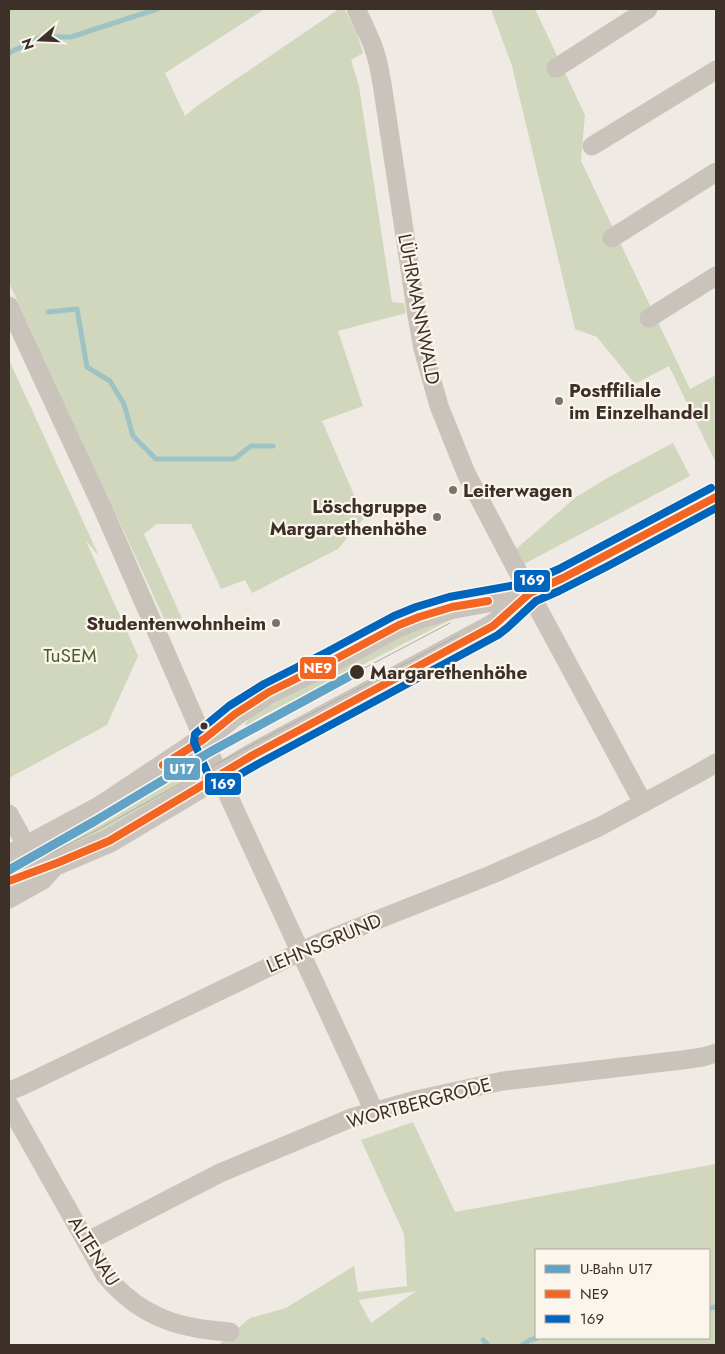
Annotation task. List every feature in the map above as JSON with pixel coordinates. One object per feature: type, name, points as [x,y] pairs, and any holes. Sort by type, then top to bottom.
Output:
[{"type":"street","name":"LÜHRMANNWALD","points":[[356,9],[375,53],[383,90],[417,316],[423,349],[439,406],[452,442],[479,499],[530,593]]},
{"type":"street","points":[[556,68],[648,9]]},
{"type":"street","points":[[592,146],[716,70]]},
{"type":"street","points":[[612,238],[716,172]]},
{"type":"street","points":[[649,318],[716,276]]},
{"type":"street","points":[[9,306],[104,509],[219,775],[374,1111]]},
{"type":"street","points":[[9,814],[18,852],[102,806],[204,739],[235,714],[269,692],[399,625],[452,607],[530,593],[563,578],[716,497]]},
{"type":"street","points":[[9,881],[109,841],[253,755],[493,626],[530,593]]},
{"type":"street","points":[[530,593],[643,803]]},
{"type":"street","name":"LEHNSGRUND","points":[[9,1091],[300,951],[493,874],[599,827],[716,763]]},
{"type":"street","points":[[9,899],[43,880],[57,863]]},
{"type":"street","name":"WORTBERGRODE","points":[[86,1242],[220,1173],[351,1118],[374,1111],[442,1094],[503,1082],[682,1060],[716,1053]]},
{"type":"street","name":"ALTENAU","points":[[9,1105],[86,1242],[115,1287],[128,1299],[156,1316],[195,1328],[230,1332]]},
{"type":"green space","points":[[9,9],[265,9],[165,73],[185,116],[201,103],[339,9],[344,9],[356,30],[363,53],[351,60],[359,86],[392,302],[404,303],[406,313],[338,331],[363,406],[322,421],[364,518],[338,549],[252,593],[245,580],[221,589],[191,524],[157,524],[144,534],[183,621],[168,627],[9,283]]},
{"type":"green space","points":[[491,9],[535,9],[585,115],[581,161],[690,389],[716,375],[716,461],[669,366],[635,384],[597,337],[575,329],[512,66]]},
{"type":"green space","name":"TuSEM","points":[[9,360],[99,556],[86,541],[138,656],[107,725],[9,778]]},
{"type":"green space","points":[[673,443],[690,476],[524,564],[516,549],[576,497]]},
{"type":"green space","points":[[449,614],[452,619],[246,726],[245,724],[249,719],[258,712],[360,656]]},
{"type":"green space","points":[[182,761],[191,784],[118,824],[36,865],[9,864]]},
{"type":"green space","points":[[413,1122],[455,1212],[716,1164],[716,1345],[218,1345],[250,1318],[286,1308],[354,1266],[358,1292],[407,1286],[404,1234],[361,1140]],"holes":[[[416,1291],[371,1323],[359,1300]]]},
{"type":"waterway","points":[[9,53],[41,37],[71,37],[157,9]]},
{"type":"waterway","points":[[48,312],[77,309],[87,367],[110,381],[124,404],[133,436],[156,459],[234,459],[251,446],[273,446]]},
{"type":"waterway","points":[[710,1308],[716,1307]]},
{"type":"waterway","points":[[522,1345],[535,1339]]},
{"type":"waterway","points":[[483,1340],[488,1345]]},
{"type":"tram line","points":[[357,672],[450,623]]},
{"type":"tram line","points":[[9,871],[97,830],[194,776],[459,635]]},
{"type":"metro line","name":"U17","points":[[9,870],[210,752],[357,672]]},
{"type":"transit line","name":"169","points":[[711,488],[559,569],[527,583],[449,597],[416,607],[394,616],[264,684],[229,706],[195,734],[194,742],[210,779],[216,785],[223,784],[498,635],[536,601],[606,567],[716,508]]},
{"type":"transit line","name":"NE9","points":[[9,881],[109,841],[253,755],[493,626],[530,593],[563,578],[716,497]]},
{"type":"transit line","name":"NE9","points":[[163,765],[204,739],[235,714],[269,692],[399,625],[452,607],[488,601]]},
{"type":"place","name":"Postffiliale im Einzelhandel","points":[[559,401]]},
{"type":"place","name":"Leiterwagen","points":[[453,490]]},
{"type":"place","name":"Löschgruppe Margarethenhöhe","points":[[437,517]]},
{"type":"place","name":"Studentenwohnheim","points":[[276,623]]},
{"type":"place","name":"Margarethenhöhe","points":[[357,672]]}]
